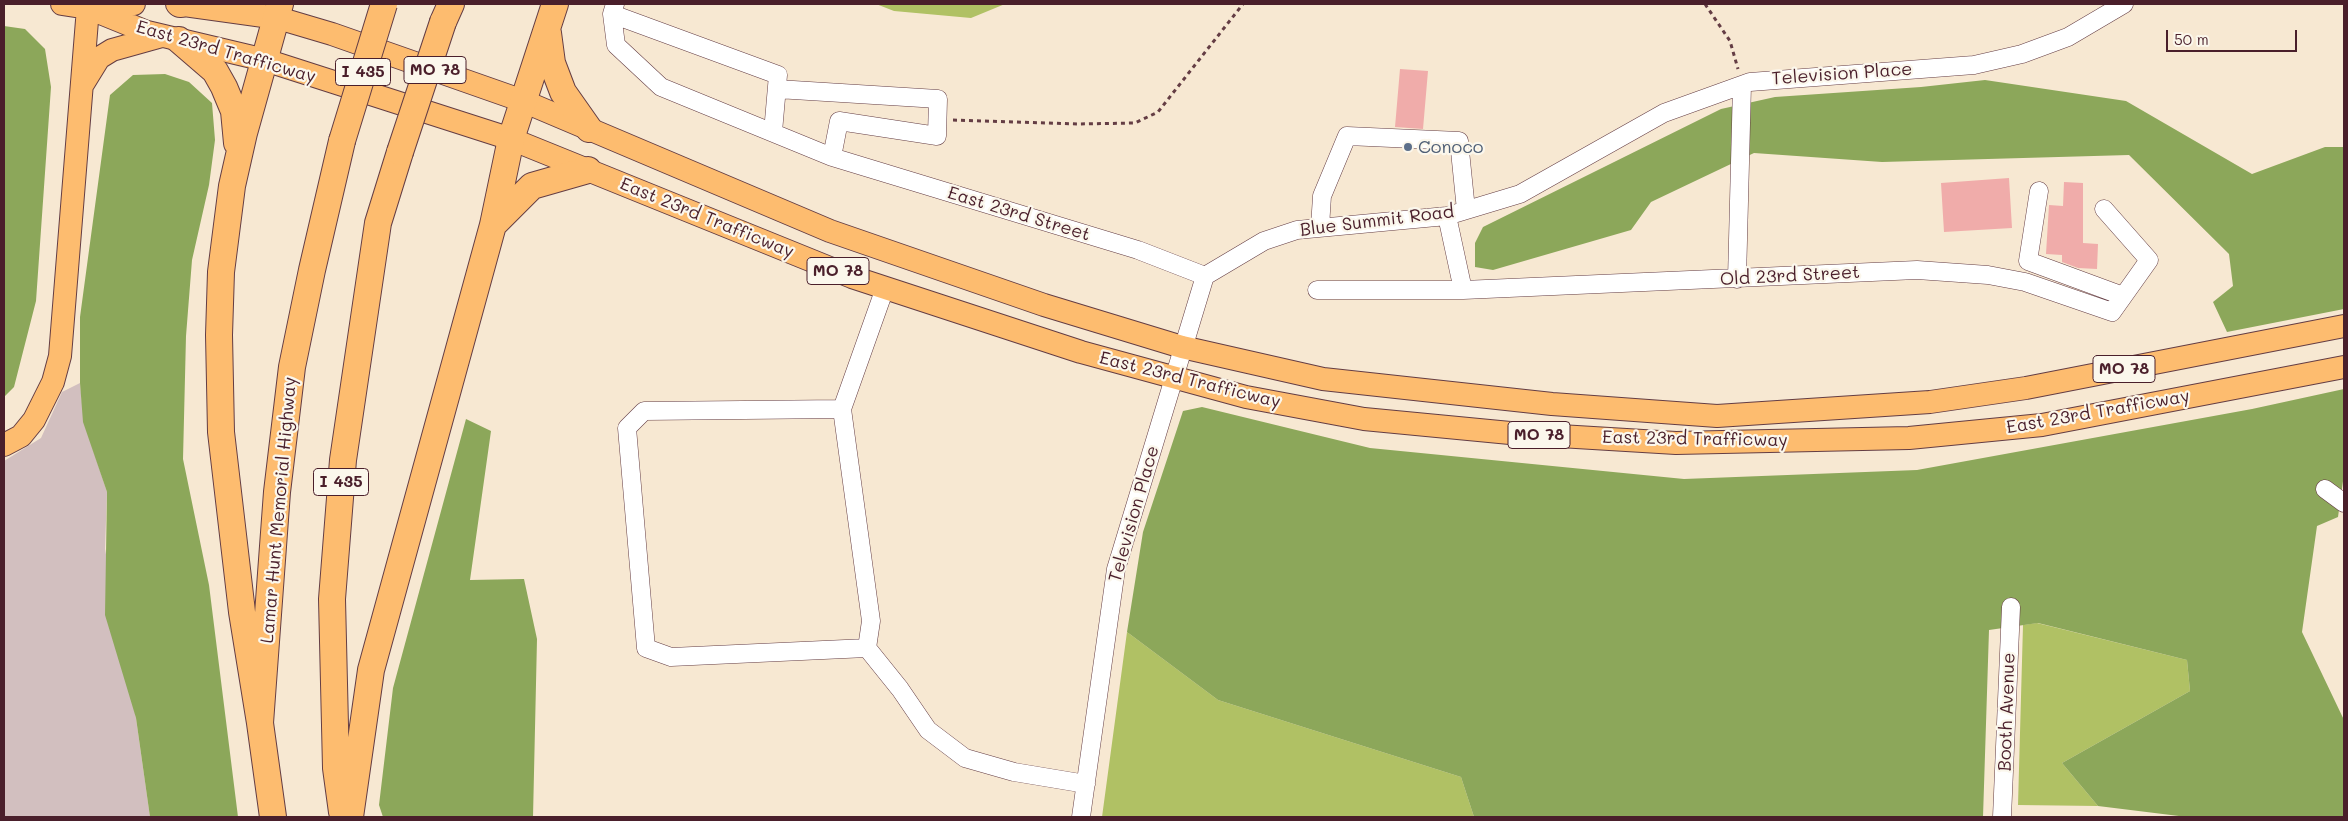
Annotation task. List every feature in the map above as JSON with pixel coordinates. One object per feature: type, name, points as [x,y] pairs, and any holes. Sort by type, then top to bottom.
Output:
[{"type":"highway","name":"Lamar Hunt Memorial Highway","points":[[273,817],[260,723],[276,492],[292,367],[342,141],[384,4]]},
{"type":"highway","points":[[260,723],[242,612],[221,432],[219,335],[221,272],[238,158],[279,11]]},
{"type":"highway","name":"I 435","points":[[343,817],[336,768],[332,599],[343,460],[378,223],[447,13]]},
{"type":"highway","points":[[350,817],[371,670],[493,225],[511,140],[551,16]]},
{"type":"highway","points":[[551,16],[552,62],[563,92],[589,129]]},
{"type":"highway","points":[[171,38],[215,71],[224,87],[234,111],[238,158]]},
{"type":"highway","points":[[493,225],[532,186],[588,170]]},
{"type":"main road","name":"East 23rd Trafficway","points":[[62,4],[88,8],[147,32],[265,60],[511,140],[852,277],[1081,352],[1246,397],[1364,419],[1510,433],[1676,443],[1909,438],[2042,424],[2344,367]]},
{"type":"main road","name":"East 23rd Trafficway","points":[[88,8],[134,4]]},
{"type":"main road","name":"East 23rd Trafficway","points":[[179,4],[279,11],[523,101],[830,231],[1044,305],[1182,347],[1323,379],[1552,404],[1717,416],[1930,402],[2026,388],[2344,326]]},
{"type":"main road","points":[[4,445],[21,436],[34,420],[53,382],[60,356],[88,8]]},
{"type":"main road","points":[[81,87],[99,58],[112,50],[171,38]]},
{"type":"street","name":"Television Place","points":[[1742,85],[1750,82],[1812,76],[1974,65],[2022,54],[2068,37],[2124,4]]},
{"type":"street","points":[[614,9],[778,75],[773,132]]},
{"type":"street","name":"East 23rd Street","points":[[614,9],[616,45],[661,88],[773,132],[832,158],[1138,250],[1204,276]]},
{"type":"street","points":[[1736,279],[1742,85]]},
{"type":"street","name":"Blue Summit Road","points":[[1204,276],[1264,241],[1297,230],[1447,216],[1520,194],[1664,113],[1742,85]]},
{"type":"street","points":[[777,89],[938,99],[937,136],[839,121],[832,158]]},
{"type":"street","points":[[1320,227],[1322,196],[1347,136],[1459,141],[1466,210]]},
{"type":"street","points":[[2039,191],[2028,261],[2123,296],[2149,260],[2104,209]]},
{"type":"street","points":[[1316,290],[1463,290],[1447,216]]},
{"type":"street","name":"Old 23rd Street","points":[[1463,290],[1736,279],[1876,271],[1952,271],[2026,282],[2112,312],[2123,296]]},
{"type":"street","name":"Television Place","points":[[1081,817],[1116,569],[1204,276]]},
{"type":"street","points":[[884,288],[842,410],[871,621],[867,648],[900,689],[928,730],[965,758],[1014,772],[1086,784]]},
{"type":"street","points":[[842,410],[644,411],[627,428],[646,648],[671,657],[867,648]]},
{"type":"street","points":[[2325,489],[2344,503]]},
{"type":"street","name":"Booth Avenue","points":[[2002,817],[2011,607]]},
{"type":"path","points":[[938,120],[1077,124],[1135,123],[1158,112],[1243,4]]},
{"type":"path","points":[[1705,4],[1730,41],[1742,85]]},
{"type":"shaded area","points":[[80,383],[84,422],[107,492],[105,549],[136,718],[150,817],[4,817],[4,461],[41,438],[62,392]]},
{"type":"green space","points":[[876,4],[1005,4],[971,18],[894,11]]},
{"type":"green space","points":[[4,26],[25,29],[45,49],[51,87],[36,301],[14,387],[4,397]]},
{"type":"green space","points":[[165,74],[189,82],[212,103],[215,140],[209,185],[192,260],[186,336],[183,459],[209,585],[238,817],[150,817],[136,718],[105,615],[107,492],[83,422],[80,383],[80,317],[110,95],[133,75]]},
{"type":"green space","points":[[1985,80],[2126,101],[2252,174],[2325,147],[2344,147],[2344,309],[2227,332],[2213,302],[2233,286],[2229,254],[2129,155],[1882,162],[1754,153],[1651,202],[1631,230],[1493,270],[1475,267],[1475,243],[1483,227],[1721,109],[1775,97],[1921,87]]},
{"type":"green space","points":[[2344,389],[2344,474],[2338,517],[2317,526],[2302,632],[2344,720],[2344,817],[2187,817],[2098,806],[2062,763],[2190,691],[2187,660],[2038,623],[1989,630],[1983,817],[1474,817],[1461,777],[1218,700],[1127,632],[1143,532],[1183,411],[1202,407],[1370,448],[1684,479],[1917,470],[2252,409]]},
{"type":"green space","points":[[466,419],[491,431],[470,580],[524,579],[537,639],[533,817],[383,817],[379,805],[393,688]]},
{"type":"green space","points":[[2037,623],[2187,660],[2190,691],[2062,763],[2098,806],[2018,805],[2023,625]]},
{"type":"green space","points":[[1127,632],[1218,700],[1461,777],[1474,817],[1102,817]]},
{"type":"building","points":[[1400,69],[1428,71],[1423,129],[1395,127]]},
{"type":"building","points":[[2009,178],[2012,228],[1944,232],[1941,183]]},
{"type":"building","points":[[2064,182],[2083,183],[2083,243],[2098,244],[2097,269],[2078,268],[2062,262],[2062,255],[2046,254],[2049,205],[2063,206]]},
{"type":"place","name":"Conoco","points":[[1408,147]]}]
